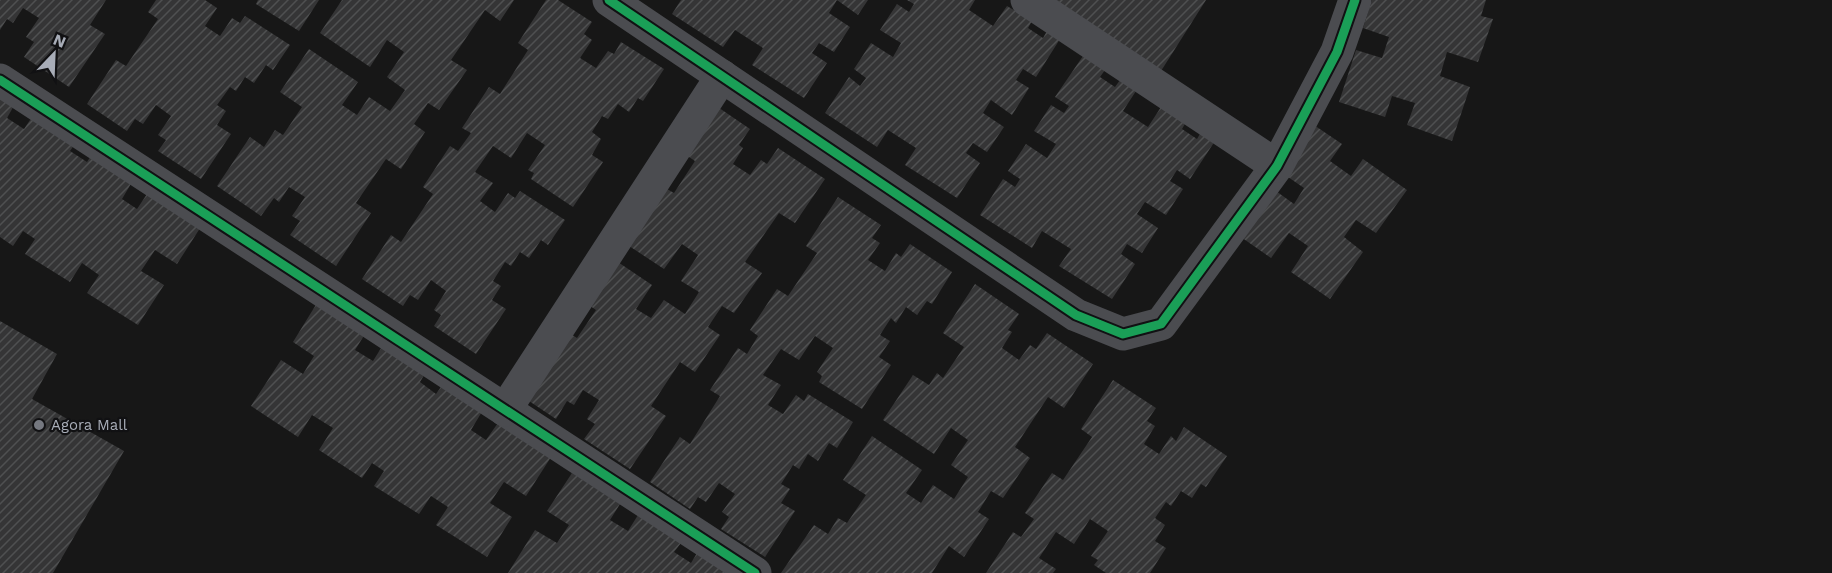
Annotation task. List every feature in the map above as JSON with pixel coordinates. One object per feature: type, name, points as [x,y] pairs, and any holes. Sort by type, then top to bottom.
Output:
[{"type":"street","points":[[609,0],[1076,315],[1123,334],[1161,324],[1277,166],[1337,52],[1355,0]]},
{"type":"street","points":[[1027,0],[1277,166]]},
{"type":"street","points":[[505,410],[722,76]]},
{"type":"street","points":[[0,80],[755,573]]},
{"type":"building","points":[[0,0],[106,0],[90,25],[105,34],[69,87],[24,57],[34,42],[26,37],[39,18],[23,8],[13,23],[7,19],[0,30]]},
{"type":"building","points":[[156,0],[205,0],[217,8],[205,26],[220,36],[232,18],[240,23],[245,16],[290,45],[273,70],[266,65],[254,83],[245,77],[236,91],[230,87],[217,105],[226,111],[217,125],[231,134],[201,179],[158,151],[166,140],[158,135],[171,116],[156,105],[143,124],[135,119],[127,131],[87,104],[116,60],[126,66],[158,19],[148,12]]},
{"type":"building","points":[[258,0],[319,0],[299,31],[256,4]]},
{"type":"building","points":[[342,0],[514,0],[500,21],[485,10],[451,60],[467,70],[439,110],[428,103],[414,124],[425,132],[401,169],[386,159],[356,203],[371,213],[336,266],[290,235],[300,221],[292,216],[305,197],[289,187],[279,202],[274,198],[261,216],[217,186],[250,137],[264,147],[275,130],[283,135],[302,107],[280,92],[309,49],[358,82],[342,105],[357,115],[369,97],[390,111],[405,90],[387,77],[404,52],[387,40],[370,67],[320,33]]},
{"type":"building","points":[[546,0],[558,0],[592,22],[584,34],[592,40],[580,58],[596,68],[608,51],[614,54],[621,42],[664,69],[643,101],[638,98],[629,112],[618,104],[608,119],[602,116],[592,132],[601,139],[592,155],[603,162],[573,207],[531,179],[534,173],[528,170],[545,145],[527,133],[511,158],[493,146],[475,172],[493,183],[480,201],[495,212],[508,193],[515,198],[520,191],[565,220],[548,245],[541,240],[529,258],[520,252],[511,266],[505,262],[493,281],[501,286],[492,300],[506,309],[476,354],[434,326],[441,315],[434,310],[446,291],[431,280],[418,300],[410,295],[403,306],[362,279],[391,235],[401,242],[433,194],[423,187],[450,146],[458,151],[471,133],[462,128],[489,87],[500,94],[528,50],[518,43]]},
{"type":"building","points":[[681,0],[837,0],[829,13],[850,27],[834,52],[819,43],[812,53],[827,63],[804,98],[752,65],[763,48],[735,30],[723,47],[672,14]]},
{"type":"building","points":[[837,0],[868,0],[858,15]]},
{"type":"building","points":[[907,0],[975,0],[969,10],[993,26],[1007,6],[1032,21],[1028,28],[1043,38],[1047,31],[1060,39],[1036,77],[1023,69],[1016,80],[1029,88],[1012,115],[991,100],[983,113],[1004,127],[987,152],[973,143],[966,153],[980,163],[957,198],[905,165],[916,148],[888,130],[877,147],[825,113],[849,77],[860,86],[866,78],[854,69],[871,43],[893,57],[901,43],[880,30],[897,4],[909,12],[914,4]]},
{"type":"building","points":[[1050,0],[1206,0],[1161,71]]},
{"type":"building","points":[[1372,0],[1486,0],[1481,16],[1493,19],[1478,62],[1447,52],[1440,76],[1470,87],[1452,141],[1407,125],[1415,103],[1392,96],[1385,117],[1339,102],[1356,50],[1382,58],[1389,37],[1363,28]]},
{"type":"building","points":[[1083,56],[1105,70],[1100,77],[1115,87],[1120,80],[1136,91],[1123,111],[1148,127],[1161,107],[1186,122],[1182,129],[1197,139],[1201,132],[1215,141],[1190,179],[1177,170],[1170,181],[1183,189],[1166,215],[1145,202],[1137,214],[1158,228],[1142,253],[1127,244],[1121,254],[1135,264],[1112,299],[1059,266],[1071,249],[1042,231],[1032,248],[980,215],[1003,179],[1015,187],[1020,179],[1008,171],[1026,144],[1047,158],[1056,144],[1034,131],[1051,105],[1064,113],[1069,106],[1055,97]]},
{"type":"building","points":[[0,92],[16,102],[7,118],[24,129],[34,114],[77,141],[70,151],[87,162],[94,151],[135,177],[122,199],[137,209],[151,188],[204,222],[177,264],[155,250],[141,271],[164,285],[138,325],[87,293],[99,275],[82,263],[70,282],[25,254],[35,239],[23,231],[13,246],[0,237]]},
{"type":"building","points":[[706,99],[750,129],[739,145],[743,148],[733,164],[750,175],[761,160],[767,164],[778,148],[825,179],[795,223],[779,213],[745,262],[762,273],[734,313],[722,306],[708,327],[720,335],[695,372],[680,362],[651,406],[666,416],[630,469],[584,439],[595,424],[587,419],[599,400],[583,390],[574,405],[567,401],[556,419],[511,389],[569,333],[577,338],[596,310],[574,295],[603,252],[652,285],[636,309],[651,318],[664,300],[685,314],[699,292],[681,281],[698,255],[682,244],[664,269],[614,236],[667,189],[674,193],[695,161],[674,147]]},
{"type":"building","points":[[1305,119],[1342,144],[1330,161],[1351,176],[1363,159],[1407,190],[1376,233],[1356,220],[1344,237],[1363,252],[1330,299],[1291,272],[1308,246],[1289,233],[1271,258],[1228,228],[1262,181],[1294,204],[1304,188],[1272,166]]},
{"type":"building","points":[[838,197],[881,225],[872,238],[880,243],[868,260],[885,271],[896,253],[901,257],[910,244],[952,272],[932,304],[927,301],[917,315],[906,307],[896,323],[891,318],[880,335],[890,341],[879,357],[891,365],[862,409],[819,382],[822,376],[817,372],[833,348],[815,336],[799,360],[781,349],[763,375],[781,385],[768,405],[783,414],[796,395],[804,401],[808,394],[853,422],[837,448],[829,443],[818,461],[808,454],[799,469],[793,465],[781,484],[790,489],[781,503],[795,511],[765,557],[721,529],[729,517],[722,512],[735,494],[719,483],[706,502],[698,497],[690,509],[650,482],[680,437],[690,444],[720,396],[710,390],[738,348],[747,354],[758,336],[750,330],[777,289],[788,296],[817,253],[806,246]]},
{"type":"building","points":[[975,284],[1019,314],[1008,330],[1012,332],[1002,348],[1019,360],[1030,345],[1036,349],[1047,333],[1093,364],[1064,408],[1048,397],[1015,447],[1030,458],[1003,498],[991,491],[978,512],[989,519],[964,557],[949,546],[932,573],[781,573],[814,525],[828,534],[838,518],[847,523],[866,495],[843,480],[872,436],[922,470],[906,493],[921,503],[933,485],[954,499],[968,477],[951,465],[968,440],[951,428],[934,454],[883,420],[913,375],[929,385],[937,373],[943,378],[964,347],[943,333]]},
{"type":"building","points":[[317,303],[365,334],[355,350],[373,361],[383,345],[426,372],[420,382],[436,394],[443,384],[483,410],[471,430],[486,440],[500,420],[553,454],[526,496],[504,482],[490,503],[512,517],[487,557],[436,525],[448,507],[431,496],[419,514],[374,486],[384,471],[372,463],[362,478],[319,450],[333,428],[312,415],[298,437],[251,406],[281,360],[303,374],[314,356],[293,342]]},
{"type":"building","name":"Agora Mall","points":[[0,321],[57,354],[32,399],[124,451],[53,573],[0,573]]},
{"type":"building","points":[[1113,380],[1156,408],[1147,421],[1155,426],[1144,444],[1159,454],[1171,436],[1176,441],[1184,427],[1227,456],[1206,487],[1201,484],[1192,498],[1181,491],[1171,506],[1166,502],[1155,518],[1165,525],[1155,541],[1166,548],[1150,573],[1106,573],[1094,565],[1098,560],[1091,556],[1108,531],[1090,519],[1074,544],[1056,532],[1039,558],[1056,569],[1053,573],[986,573],[1013,532],[1021,537],[1034,519],[1025,513],[1052,473],[1063,480],[1092,437],[1081,429]]},
{"type":"building","points":[[572,473],[620,504],[610,520],[628,531],[638,515],[681,543],[674,552],[691,563],[697,553],[728,573],[508,573],[535,530],[557,543],[569,525],[547,511]]},
{"type":"cycle path","points":[[609,0],[1076,315],[1123,334],[1161,324],[1277,166],[1337,52],[1355,0]]},
{"type":"cycle path","points":[[0,80],[755,573]]},
{"type":"place","name":"Agora Mall","points":[[39,425]]}]
